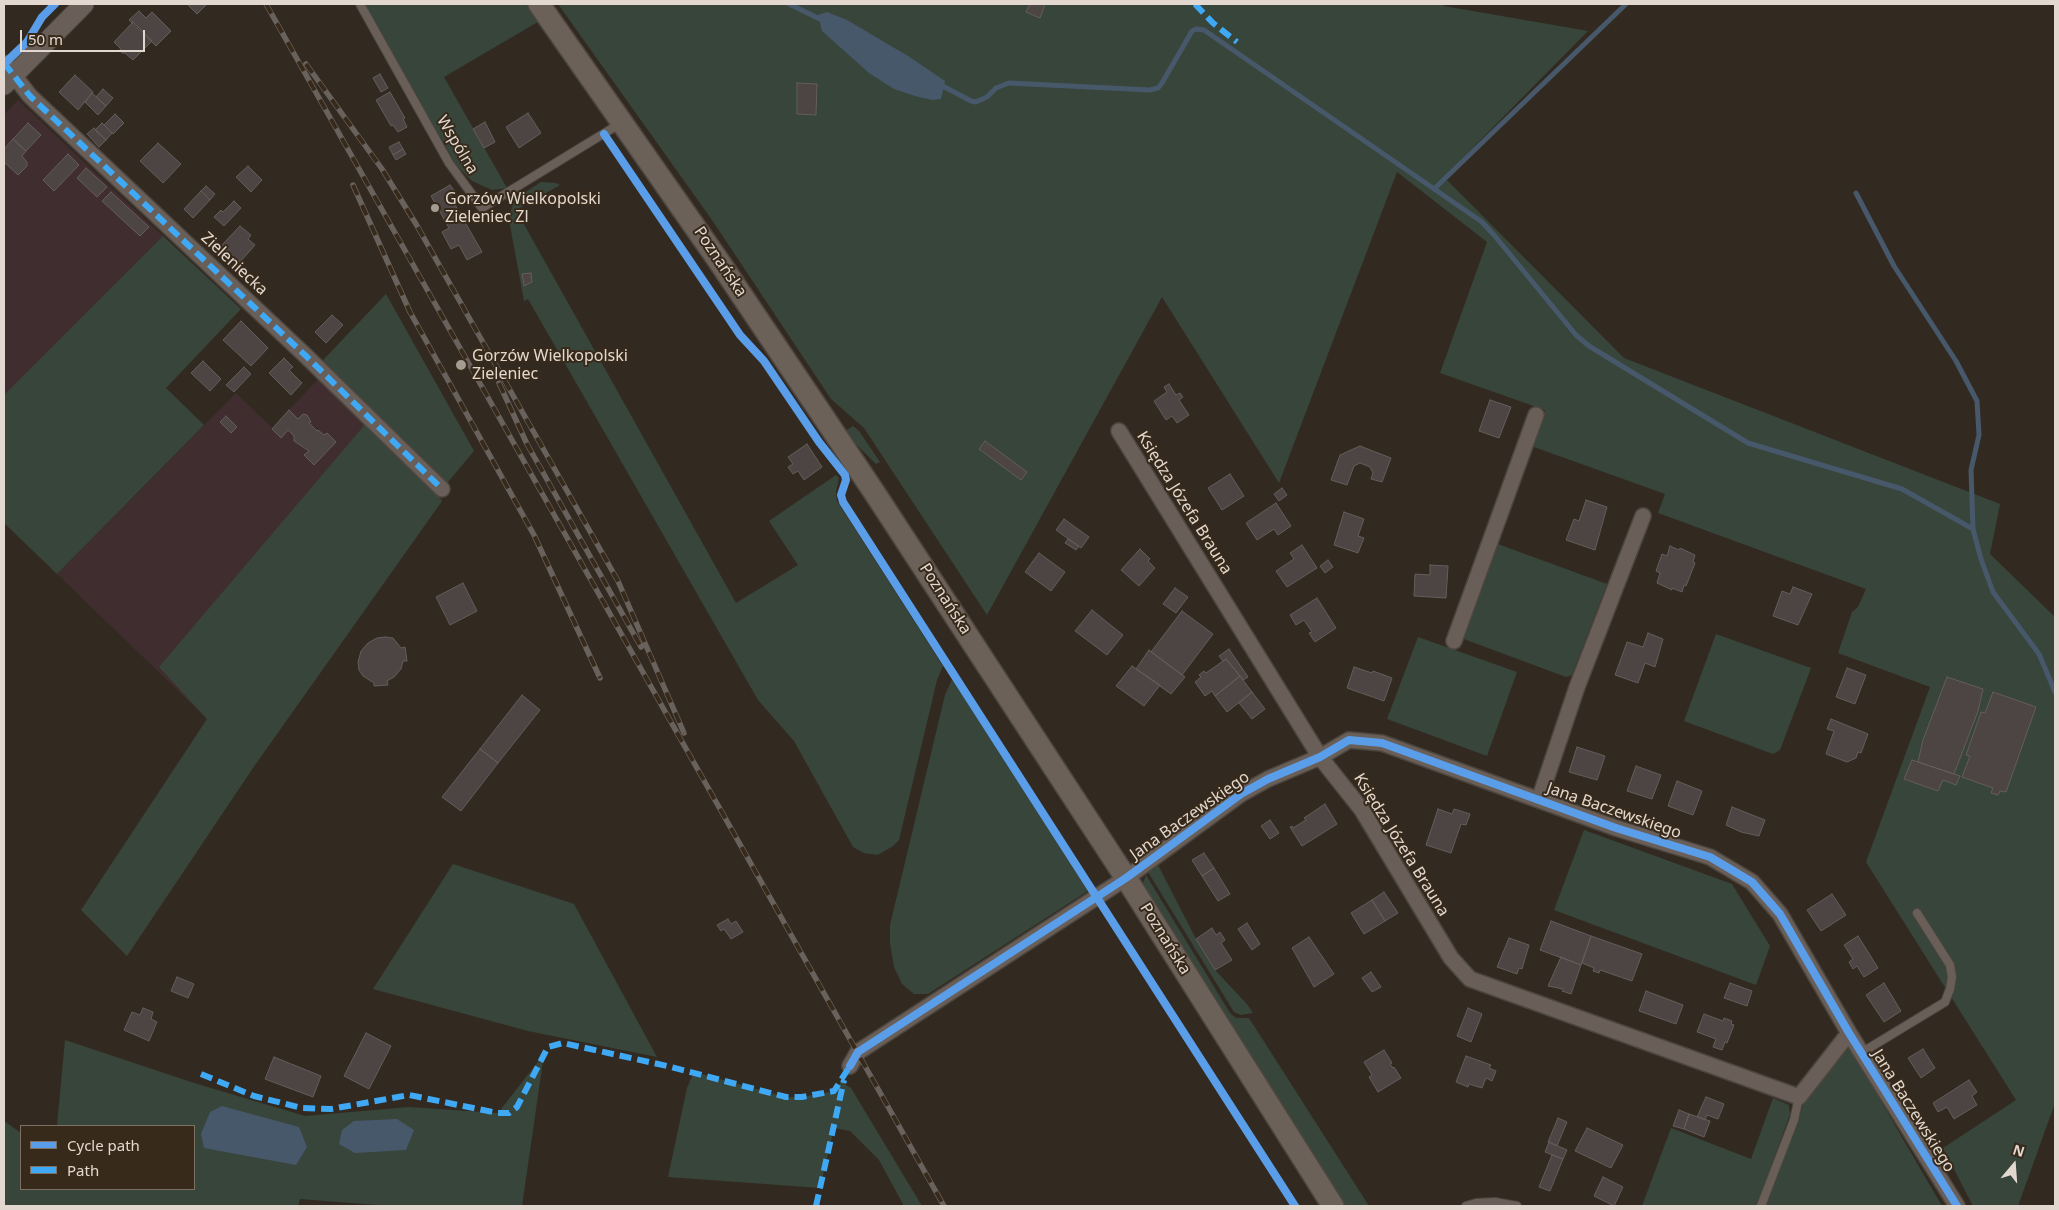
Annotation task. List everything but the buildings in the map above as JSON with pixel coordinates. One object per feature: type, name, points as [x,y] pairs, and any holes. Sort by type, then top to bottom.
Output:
[{"type":"main road","name":"Poznańska","points":[[539,4],[718,260],[876,495],[1126,878],[1333,1206]]},
{"type":"street","points":[[7,75],[84,4]]},
{"type":"street","name":"Zieleniecka","points":[[7,75],[306,356],[442,489]]},
{"type":"street","points":[[1454,641],[1536,415]]},
{"type":"street","name":"Księdza Józefa Brauna","points":[[1119,431],[1320,757],[1362,810],[1451,958],[1470,979],[1799,1097]]},
{"type":"street","name":"Jana Baczewskiego","points":[[1539,800],[1577,687],[1642,516]]},
{"type":"street","name":"Jana Baczewskiego","points":[[854,1059],[1126,878],[1242,794],[1268,779],[1320,757],[1349,740],[1382,743],[1616,828],[1710,857],[1752,882],[1780,914],[1861,1053],[1956,1206]]},
{"type":"street","points":[[1799,1097],[1849,1033]]},
{"type":"lane","name":"Wspólna","points":[[360,4],[449,163],[482,208],[622,122]]},
{"type":"lane","points":[[1861,1053],[1945,1002],[1952,977],[1950,965],[1917,913]]},
{"type":"lane","points":[[1761,1206],[1794,1120],[1799,1097]]},
{"type":"lane","points":[[1466,1206],[1476,1203],[1494,1202],[1517,1206]]},
{"type":"shaded area","points":[[18,100],[163,236],[4,396],[4,115]]},
{"type":"shaded area","points":[[323,374],[442,489],[442,501],[255,765],[57,574],[236,393],[272,428]]},
{"type":"green space","points":[[360,4],[539,4],[548,16],[444,77],[507,188],[492,190],[472,181],[456,165],[441,138],[437,139]]},
{"type":"green space","points":[[558,4],[1443,4],[1444,6],[1588,31],[1444,177],[1624,358],[2000,504],[1990,554],[2055,617],[2055,1103],[2018,1206],[1973,1206],[1943,1148],[2016,1100],[1866,862],[1930,687],[1838,653],[1852,612],[1858,607],[1866,589],[1658,513],[1665,494],[1531,446],[1545,410],[1440,373],[1487,242],[1397,172],[1279,483],[1162,297],[987,615],[864,428],[831,399],[712,220]]},
{"type":"green space","points":[[541,182],[560,185],[516,210],[736,603],[798,565],[769,521],[836,475],[839,478],[836,492],[837,501],[943,666],[937,680],[899,840],[883,852],[877,855],[864,853],[853,847],[794,741],[758,700],[528,299],[524,301],[510,225],[510,213],[515,199]]},
{"type":"green space","points":[[163,236],[241,309],[166,388],[204,425],[57,574],[4,523],[4,395]]},
{"type":"green space","points":[[386,294],[474,451],[442,489],[320,370],[324,359]]},
{"type":"green space","points":[[368,421],[442,501],[255,765],[127,956],[81,910],[207,719],[159,667]]},
{"type":"green space","points":[[853,426],[859,431],[880,462],[876,464],[848,436],[845,431]]},
{"type":"green space","points":[[1495,543],[1607,584],[1572,675],[1566,677],[1461,638]]},
{"type":"green space","points":[[1716,634],[1811,668],[1780,750],[1773,754],[1684,721]]},
{"type":"green space","points":[[1418,637],[1517,672],[1487,756],[1387,719]]},
{"type":"green space","points":[[952,679],[1088,891],[928,994],[914,994],[902,984],[894,967],[890,943],[890,925],[945,695]]},
{"type":"green space","points":[[1584,830],[1732,884],[1770,946],[1756,985],[1554,910]]},
{"type":"green space","points":[[453,864],[574,904],[657,1057],[528,1031],[373,989]]},
{"type":"green space","points":[[1158,865],[1196,939],[1215,970],[1253,1013],[1241,1015],[1234,1012],[1148,872]]},
{"type":"green space","points":[[1146,875],[1230,1013],[1236,1018],[1249,1018],[1369,1206],[1345,1206],[1145,892],[1143,883]]},
{"type":"green space","points":[[65,1040],[194,1083],[305,1116],[409,1107],[498,1113],[544,1054],[522,1206],[390,1206],[300,1199],[298,1206],[4,1206],[4,1121],[20,1132],[20,1190],[195,1190],[195,1125],[57,1125]]},
{"type":"green space","points":[[1850,1048],[1942,1206],[1765,1206],[1807,1094],[1838,1056]]},
{"type":"green space","points":[[694,1072],[786,1097],[802,1097],[834,1091],[845,1077],[843,1083],[851,1088],[922,1206],[904,1206],[879,1160],[850,1131],[834,1128],[820,1188],[668,1177],[687,1088]]},
{"type":"green space","points":[[1773,1098],[1789,1105],[1790,1114],[1757,1206],[1642,1206],[1671,1128],[1751,1159]]},
{"type":"water","points":[[827,12],[847,20],[908,56],[945,81],[941,99],[932,100],[894,89],[869,73],[822,31],[818,15]]},
{"type":"water","points":[[222,1106],[299,1127],[307,1147],[296,1165],[204,1148],[201,1134],[210,1112]]},
{"type":"water","points":[[397,1119],[414,1130],[406,1150],[355,1153],[339,1144],[342,1130],[354,1121]]},
{"type":"waterway","points":[[789,4],[824,21]]},
{"type":"waterway","points":[[1434,189],[1626,4]]},
{"type":"waterway","points":[[939,84],[976,102],[987,97],[996,88],[1009,83],[1150,90],[1158,88],[1162,83],[1192,31],[1196,29],[1204,30],[1482,222],[1576,335],[1589,346],[1748,443],[1902,489],[1973,529],[1993,592],[2039,654],[2055,692]]},
{"type":"waterway","points":[[1856,193],[1894,266],[1956,361],[1977,401],[1979,435],[1971,470],[1973,529]]},
{"type":"railway","points":[[266,4],[944,1206]]},
{"type":"railway","points":[[306,64],[382,169],[416,224],[618,581],[684,733]]},
{"type":"railway","points":[[353,185],[410,312],[534,535],[600,678]]},
{"type":"railway","points":[[499,383],[527,444],[641,647]]},
{"type":"marked path","points":[[1195,4],[1213,23],[1237,42]]},
{"type":"marked path","points":[[4,63],[30,96],[306,356],[442,489]]},
{"type":"marked path","points":[[201,1074],[254,1096],[302,1108],[331,1109],[409,1095],[498,1113],[509,1113],[517,1107],[548,1047],[563,1043],[667,1066],[786,1097],[802,1097],[834,1091],[850,1066]]},
{"type":"marked path","points":[[816,1206],[844,1080]]},
{"type":"cycle path","points":[[4,64],[27,42],[42,17],[55,4]]},
{"type":"cycle path","points":[[604,134],[740,335],[764,361],[819,442],[845,475],[846,480],[841,495],[843,502],[1295,1206]]},
{"type":"cycle path","points":[[850,1066],[858,1052],[1126,878],[1241,794],[1268,779],[1320,757],[1349,740],[1382,743],[1616,828],[1710,857],[1752,882],[1780,914],[1849,1033],[1957,1206]]},
{"type":"place","name":"Gorzów Wielkopolski Zieleniec Zl","points":[[435,208]]},
{"type":"place","name":"Gorzów Wielkopolski Zieleniec","points":[[461,365]]}]
